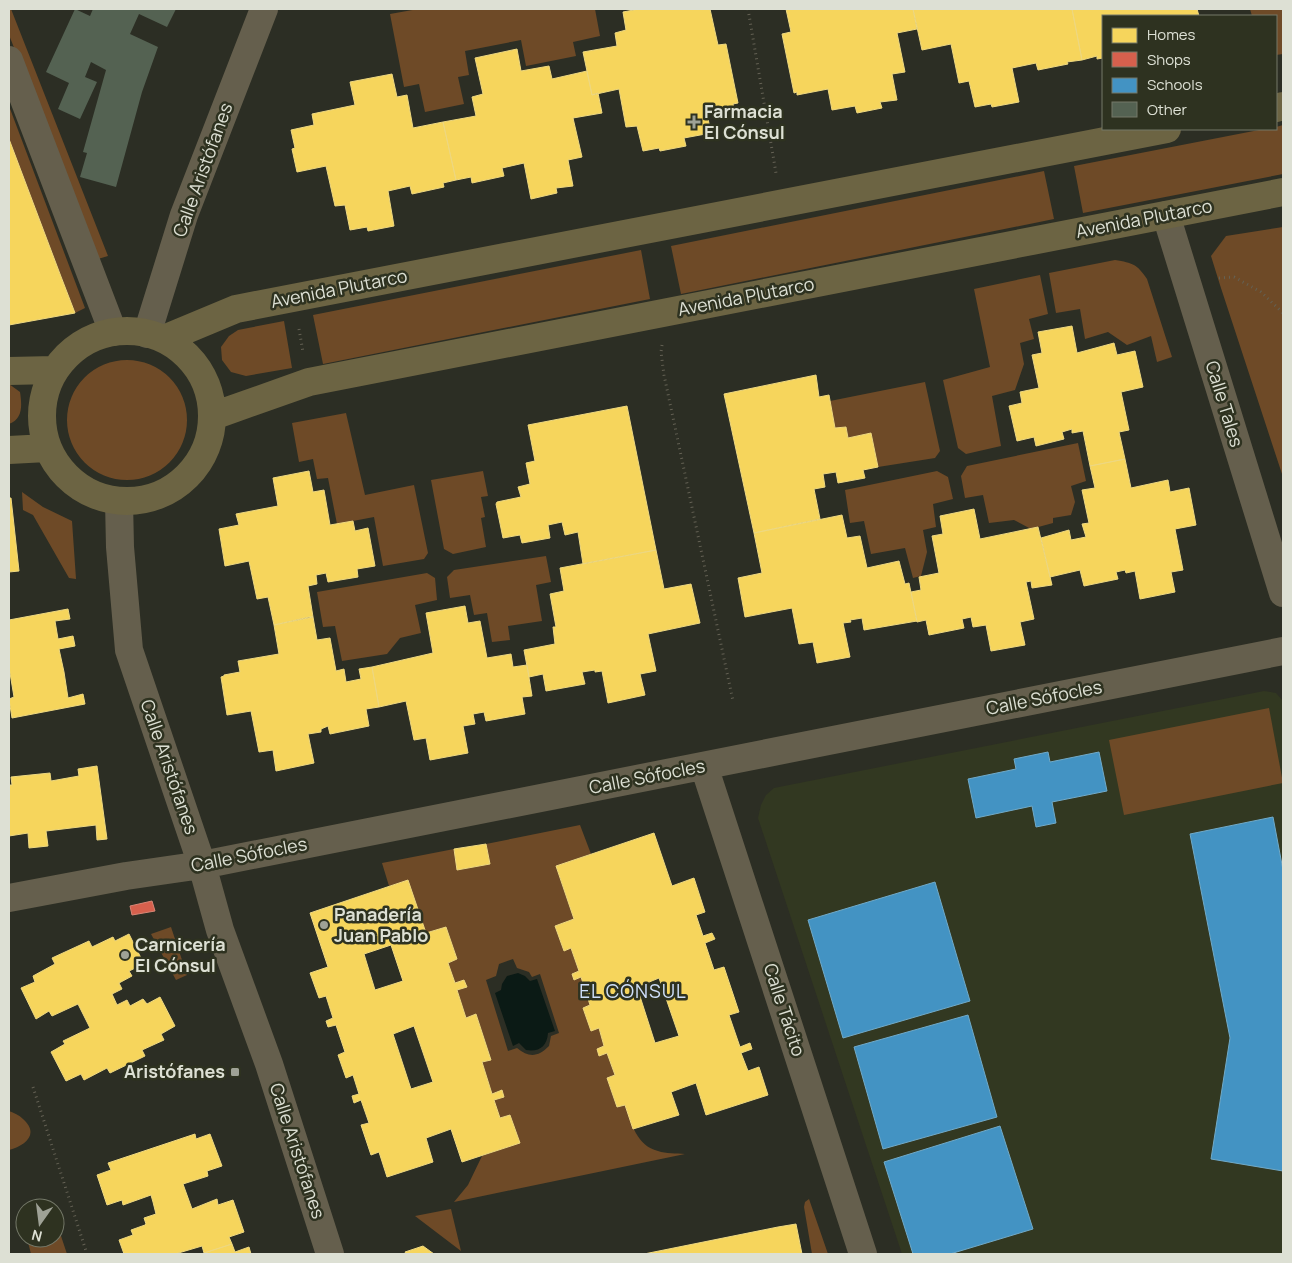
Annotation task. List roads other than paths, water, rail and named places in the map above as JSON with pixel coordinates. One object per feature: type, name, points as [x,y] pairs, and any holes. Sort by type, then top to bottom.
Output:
[{"type":"main road","name":"Avenida Plutarco","points":[[156,336],[236,309],[1162,130]]},
{"type":"main road","name":"Avenida Plutarco","points":[[213,416],[309,382],[1283,192]]},
{"type":"main road","points":[[112,332],[156,336],[189,358],[206,384],[213,416],[208,444],[194,469],[174,488],[147,499],[119,501],[96,496],[75,485],[59,468],[47,448],[41,422],[44,395],[54,370],[79,345],[112,332]]},
{"type":"main road","points":[[9,371],[54,370]]},
{"type":"main road","points":[[9,450],[47,448]]},
{"type":"street","name":"Calle Aristófanes","points":[[156,336],[184,215],[264,9]]},
{"type":"street","points":[[9,60],[112,332]]},
{"type":"street","name":"Calle Tales","points":[[1166,215],[1283,593]]},
{"type":"street","name":"Calle Aristófanes","points":[[119,501],[120,547],[129,650],[202,865],[220,930],[269,1064],[330,1254]]},
{"type":"street","name":"Calle Sófocles","points":[[9,898],[126,876],[202,865],[1283,651]]},
{"type":"street","name":"Calle Tácito","points":[[704,766],[863,1254]]},
{"type":"place","name":"Farmacia El Cónsul","points":[[694,122]]},
{"type":"place","name":"Panadería Juan Pablo","points":[[324,925]]},
{"type":"place","name":"Carnicería El Cónsul","points":[[125,955]]},
{"type":"place","name":"Aristófanes","points":[[235,1072]]},
{"type":"district","name":"EL CÓNSUL","points":[[633,991]]}]
